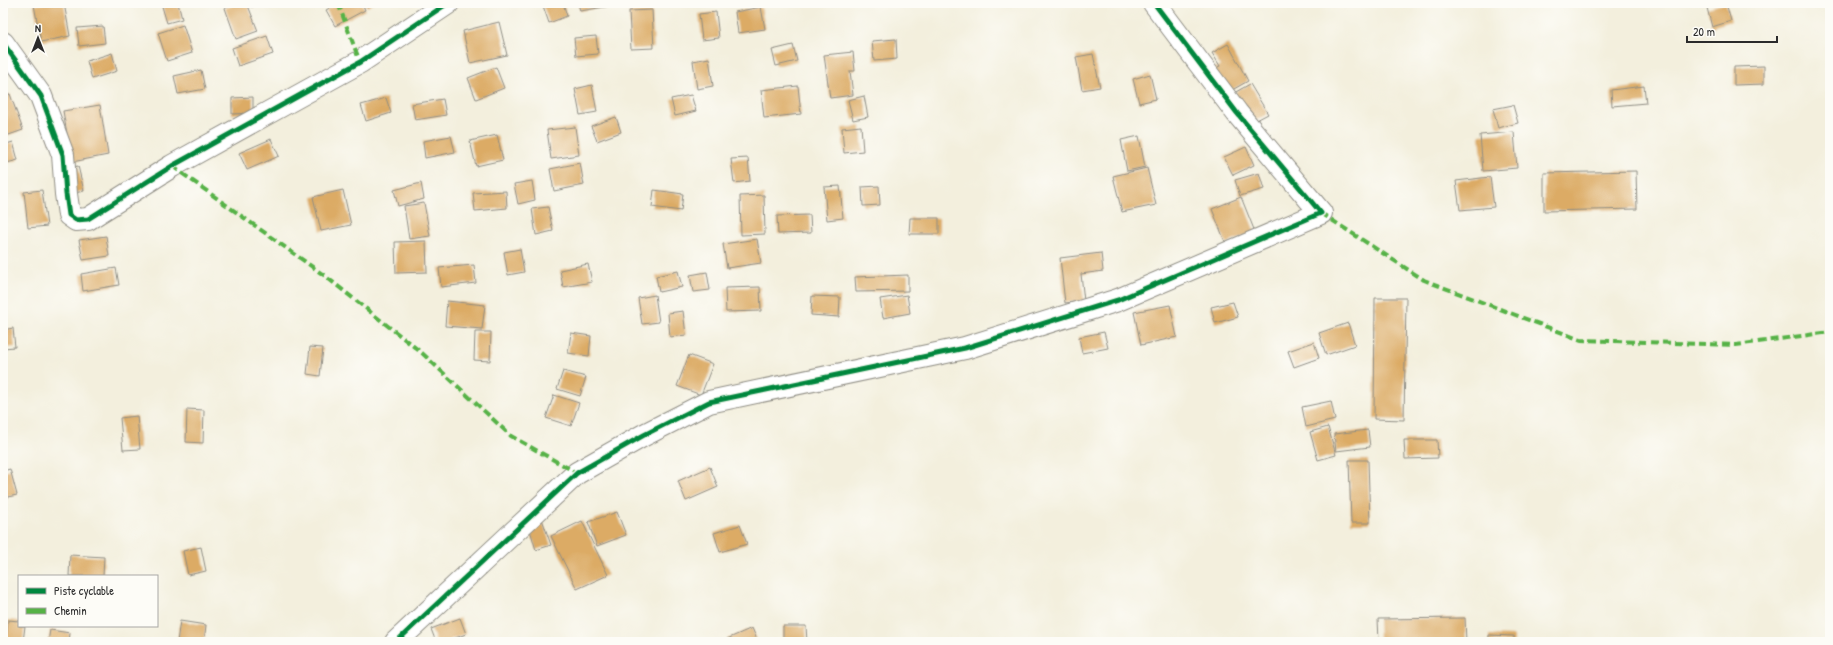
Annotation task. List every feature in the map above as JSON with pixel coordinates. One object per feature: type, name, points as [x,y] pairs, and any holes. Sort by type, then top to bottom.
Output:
[{"type":"street","points":[[3,43],[41,96],[63,155],[66,194],[70,215],[76,220],[82,221],[88,219],[172,166],[354,66],[448,3]]},
{"type":"street","points":[[396,642],[577,473],[644,435],[709,402],[965,348],[1118,300],[1321,214],[1237,114],[1154,3]]},
{"type":"building","points":[[64,3],[70,36],[41,42],[34,5]]},
{"type":"building","points":[[161,3],[178,3],[182,19],[167,23]]},
{"type":"building","points":[[240,3],[247,3],[258,31],[236,39],[225,8]]},
{"type":"building","points":[[251,3],[267,3],[267,4],[251,7]]},
{"type":"building","points":[[339,3],[362,3],[365,10],[335,26],[326,10]]},
{"type":"building","points":[[365,3],[374,3],[367,7]]},
{"type":"building","points":[[542,3],[563,3],[567,16],[549,23]]},
{"type":"building","points":[[578,3],[610,3],[611,6],[580,11]]},
{"type":"building","points":[[1726,3],[1731,21],[1712,27],[1707,8]]},
{"type":"building","points":[[761,7],[765,29],[738,33],[735,12]]},
{"type":"building","points":[[652,10],[654,48],[631,49],[629,11]]},
{"type":"building","points":[[716,12],[719,38],[702,40],[699,14]]},
{"type":"building","points":[[499,22],[507,55],[470,63],[463,31]]},
{"type":"building","points":[[183,25],[192,53],[167,61],[158,33]]},
{"type":"building","points":[[103,26],[105,43],[79,46],[77,28]]},
{"type":"building","points":[[267,36],[273,54],[238,66],[232,48]]},
{"type":"building","points":[[596,36],[598,54],[576,56],[574,38]]},
{"type":"building","points":[[896,39],[897,59],[874,61],[872,41]]},
{"type":"building","points":[[1228,44],[1248,81],[1218,98],[1204,74],[1220,66],[1212,53]]},
{"type":"building","points":[[793,45],[797,61],[776,66],[772,50]]},
{"type":"building","points":[[853,52],[855,71],[850,71],[853,95],[830,98],[824,55]]},
{"type":"building","points":[[112,53],[117,71],[92,79],[87,61]]},
{"type":"building","points":[[1093,54],[1100,87],[1082,90],[1076,57]]},
{"type":"building","points":[[709,58],[713,86],[697,89],[693,61]]},
{"type":"building","points":[[1764,66],[1764,84],[1734,85],[1734,67]]},
{"type":"building","points":[[496,67],[504,88],[476,99],[468,78]]},
{"type":"building","points":[[201,70],[205,89],[178,94],[174,76]]},
{"type":"building","points":[[1150,74],[1156,99],[1139,103],[1133,79]]},
{"type":"building","points":[[1250,84],[1268,114],[1251,123],[1234,93]]},
{"type":"building","points":[[592,85],[597,112],[580,115],[575,89]]},
{"type":"building","points":[[798,86],[801,114],[764,118],[761,90]]},
{"type":"building","points":[[1644,86],[1646,103],[1612,106],[1611,90]]},
{"type":"building","points":[[10,94],[23,130],[3,137],[3,96]]},
{"type":"building","points":[[691,95],[696,111],[675,116],[671,99]]},
{"type":"building","points":[[864,96],[868,117],[853,120],[848,100]]},
{"type":"building","points":[[253,97],[253,113],[232,114],[232,98]]},
{"type":"building","points":[[386,98],[391,113],[366,121],[361,105]]},
{"type":"building","points":[[443,99],[446,115],[415,120],[412,104]]},
{"type":"building","points":[[100,105],[108,155],[72,162],[63,111]]},
{"type":"building","points":[[1513,105],[1518,123],[1498,128],[1493,109]]},
{"type":"building","points":[[616,117],[621,132],[597,141],[591,126]]},
{"type":"building","points":[[861,126],[863,151],[844,153],[842,128]]},
{"type":"building","points":[[575,127],[579,155],[551,159],[547,130]]},
{"type":"building","points":[[1514,132],[1517,168],[1483,171],[1480,135]]},
{"type":"building","points":[[497,135],[503,160],[476,166],[470,141]]},
{"type":"building","points":[[451,136],[455,152],[425,158],[423,141]]},
{"type":"building","points":[[1139,136],[1145,167],[1127,171],[1121,140]]},
{"type":"building","points":[[271,139],[279,156],[247,170],[239,153]]},
{"type":"building","points":[[13,142],[18,160],[3,164],[3,145]]},
{"type":"building","points":[[1246,147],[1254,165],[1233,175],[1224,157]]},
{"type":"building","points":[[748,158],[750,181],[734,183],[731,159]]},
{"type":"building","points":[[580,163],[584,185],[554,191],[550,169]]},
{"type":"building","points":[[78,166],[84,191],[65,195],[60,170]]},
{"type":"building","points":[[1147,168],[1156,205],[1122,212],[1113,176]]},
{"type":"building","points":[[1636,171],[1637,209],[1544,211],[1544,173]]},
{"type":"building","points":[[1259,173],[1264,189],[1240,196],[1235,180]]},
{"type":"building","points":[[1490,177],[1494,207],[1460,210],[1456,181]]},
{"type":"building","points":[[532,181],[535,200],[518,204],[514,184]]},
{"type":"building","points":[[421,183],[424,199],[398,206],[394,190]]},
{"type":"building","points":[[840,186],[843,218],[827,220],[824,187]]},
{"type":"building","points":[[879,186],[880,205],[863,206],[862,187]]},
{"type":"building","points":[[42,190],[47,226],[28,228],[24,192]]},
{"type":"building","points":[[343,190],[351,225],[321,231],[313,197]]},
{"type":"building","points":[[654,190],[683,194],[681,211],[652,207]]},
{"type":"building","points":[[506,191],[507,208],[475,211],[473,193]]},
{"type":"building","points":[[764,195],[765,234],[741,235],[740,196]]},
{"type":"building","points":[[1241,197],[1255,232],[1226,244],[1212,209]]},
{"type":"building","points":[[424,203],[430,236],[409,239],[404,206]]},
{"type":"building","points":[[548,207],[553,231],[536,235],[532,209]]},
{"type":"building","points":[[810,215],[811,233],[778,234],[777,216]]},
{"type":"building","points":[[910,218],[939,218],[939,234],[909,234]]},
{"type":"building","points":[[106,236],[109,256],[83,260],[79,240]]},
{"type":"building","points":[[757,239],[761,263],[727,268],[723,244]]},
{"type":"building","points":[[426,241],[427,272],[396,273],[395,242]]},
{"type":"building","points":[[520,249],[524,272],[508,275],[504,252]]},
{"type":"building","points":[[1101,253],[1103,271],[1081,274],[1084,301],[1065,303],[1060,258]]},
{"type":"building","points":[[588,264],[592,282],[563,287],[560,270]]},
{"type":"building","points":[[474,265],[476,283],[441,287],[439,268]]},
{"type":"building","points":[[116,268],[119,285],[83,291],[81,274]]},
{"type":"building","points":[[678,271],[682,287],[659,292],[656,276]]},
{"type":"building","points":[[707,272],[710,290],[693,292],[690,275]]},
{"type":"building","points":[[908,275],[908,291],[856,292],[855,277]]},
{"type":"building","points":[[760,287],[761,311],[726,312],[725,288]]},
{"type":"building","points":[[655,295],[659,322],[642,324],[638,298]]},
{"type":"building","points":[[907,295],[910,313],[883,318],[880,299]]},
{"type":"building","points":[[812,296],[840,297],[839,317],[811,315]]},
{"type":"building","points":[[1375,298],[1406,298],[1404,420],[1374,419]]},
{"type":"building","points":[[447,301],[485,305],[482,329],[445,326]]},
{"type":"building","points":[[1233,302],[1238,317],[1215,323],[1211,307]]},
{"type":"building","points":[[1170,305],[1177,337],[1141,345],[1134,312]]},
{"type":"building","points":[[683,311],[686,335],[670,337],[668,313]]},
{"type":"building","points":[[1348,323],[1355,345],[1326,355],[1319,333]]},
{"type":"building","points":[[13,328],[15,347],[3,348],[3,330]]},
{"type":"building","points":[[475,332],[491,332],[490,361],[474,360]]},
{"type":"building","points":[[1104,332],[1108,348],[1082,353],[1079,337]]},
{"type":"building","points":[[571,333],[591,336],[589,356],[568,353]]},
{"type":"building","points":[[1314,342],[1319,358],[1294,367],[1288,351]]},
{"type":"building","points":[[310,347],[323,348],[320,376],[307,374]]},
{"type":"building","points":[[689,355],[713,364],[701,395],[677,386]]},
{"type":"building","points":[[563,371],[586,377],[580,396],[557,389]]},
{"type":"building","points":[[554,395],[579,403],[571,426],[546,418]]},
{"type":"building","points":[[1331,401],[1335,420],[1306,427],[1302,407]]},
{"type":"building","points":[[187,409],[204,410],[203,443],[186,442]]},
{"type":"building","points":[[137,416],[140,449],[123,450],[120,418]]},
{"type":"building","points":[[1328,427],[1336,455],[1318,460],[1310,432]]},
{"type":"building","points":[[1368,430],[1370,447],[1336,451],[1334,434]]},
{"type":"building","points":[[1404,440],[1437,440],[1438,458],[1405,459]]},
{"type":"building","points":[[1349,460],[1368,460],[1370,523],[1351,523]]},
{"type":"building","points":[[710,467],[718,487],[686,501],[678,481]]},
{"type":"building","points":[[10,469],[17,495],[3,498],[3,471]]},
{"type":"building","points":[[617,512],[626,535],[597,546],[588,522]]},
{"type":"building","points":[[542,519],[551,545],[536,550],[528,523]]},
{"type":"building","points":[[582,521],[608,575],[577,589],[551,536]]},
{"type":"building","points":[[740,525],[747,544],[720,552],[714,533]]},
{"type":"building","points":[[201,547],[206,571],[188,575],[183,551]]},
{"type":"building","points":[[70,555],[104,557],[103,575],[69,575]]},
{"type":"building","points":[[460,618],[466,634],[445,642],[436,642],[431,629]]},
{"type":"building","points":[[1465,618],[1466,642],[1379,642],[1378,619]]},
{"type":"building","points":[[8,620],[18,621],[18,627],[25,627],[23,642],[6,642]]},
{"type":"building","points":[[180,621],[206,625],[204,642],[177,642]]},
{"type":"building","points":[[783,626],[806,626],[807,642],[783,642]]},
{"type":"building","points":[[752,628],[758,642],[728,642],[727,639]]},
{"type":"building","points":[[50,630],[70,633],[69,642],[48,642]]},
{"type":"building","points":[[1489,635],[1514,636],[1514,642],[1489,642]]},
{"type":"marked path","points":[[338,3],[360,62]]},
{"type":"marked path","points":[[172,166],[325,276],[422,353],[511,436],[577,473]]},
{"type":"marked path","points":[[1321,213],[1424,280],[1581,340],[1736,345],[1830,332]]},
{"type":"cycle path","points":[[3,43],[41,96],[63,155],[69,215],[76,220],[88,219],[172,166],[360,62],[448,3]]},
{"type":"cycle path","points":[[396,642],[577,473],[644,435],[709,402],[965,348],[1118,300],[1321,213],[1237,113],[1154,3]]}]
